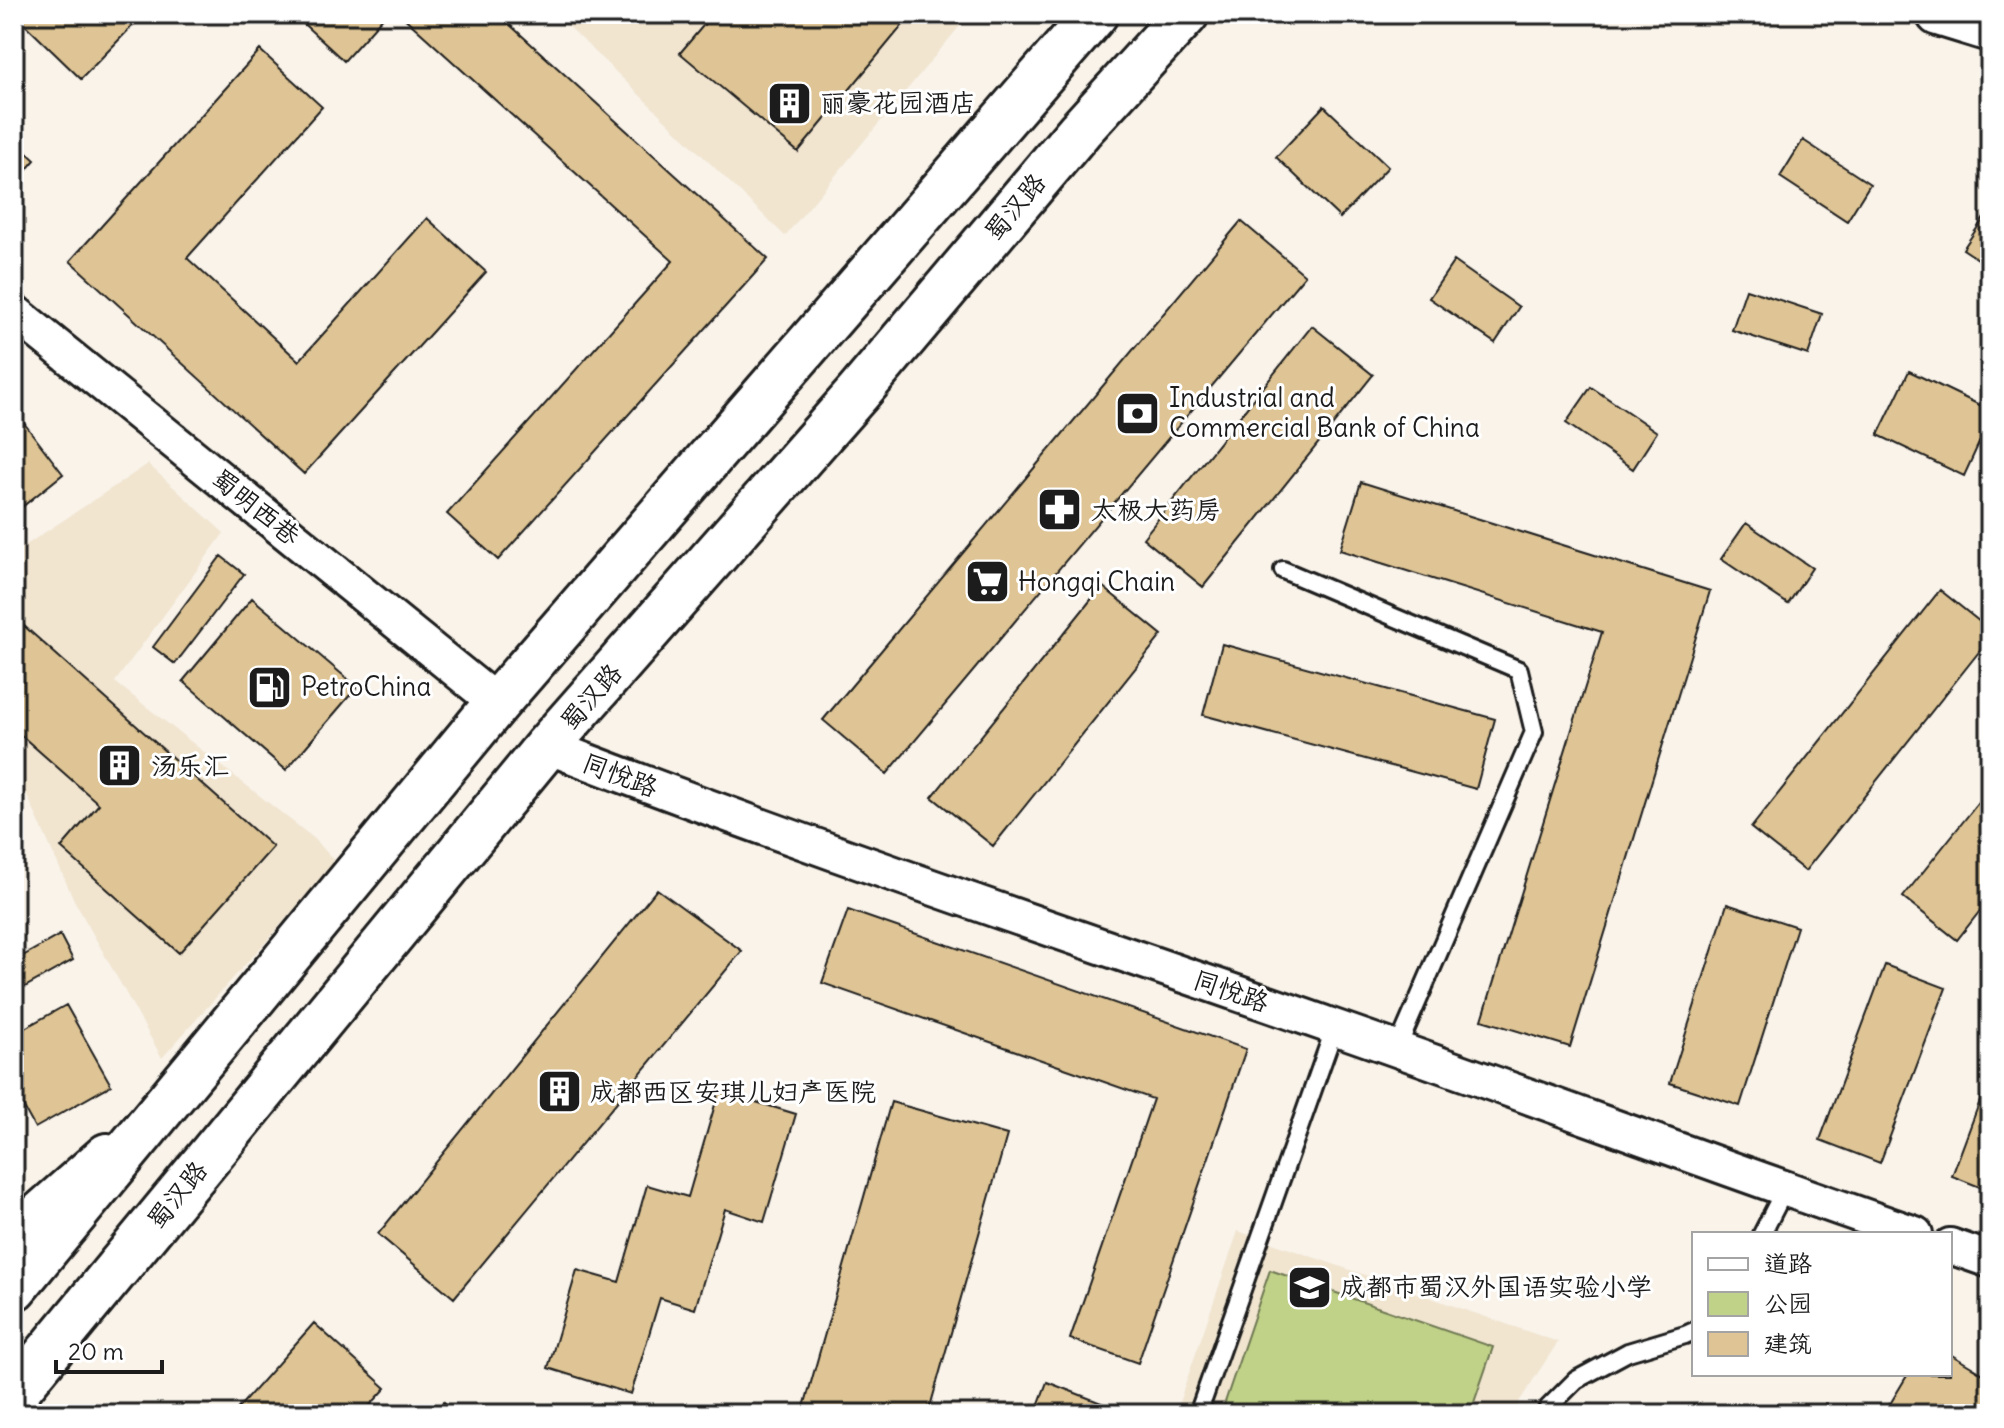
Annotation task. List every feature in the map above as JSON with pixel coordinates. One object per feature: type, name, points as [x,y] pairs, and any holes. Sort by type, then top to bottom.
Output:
[{"type":"main road","points":[[14,1288],[497,703],[1095,14]]},
{"type":"main road","name":"蜀汉路","points":[[14,1394],[547,746],[858,393],[1080,130],[1186,14]]},
{"type":"main road","points":[[14,1238],[169,1102]]},
{"type":"street","points":[[1938,14],[1990,30]]},
{"type":"street","name":"蜀明西巷","points":[[14,312],[497,703]]},
{"type":"street","name":"同悦路","points":[[547,746],[694,803],[1909,1232]]},
{"type":"street","points":[[1952,1247],[1990,1260]]},
{"type":"lane","points":[[1283,570],[1519,670],[1534,732],[1397,1049]]},
{"type":"lane","points":[[1198,1414],[1335,1027]]},
{"type":"lane","points":[[1763,1232],[1785,1189]]},
{"type":"lane","points":[[1545,1414],[1576,1380],[1628,1352],[1692,1332]]},
{"type":"shaded area","points":[[556,14],[970,14],[785,236]]},
{"type":"shaded area","points":[[148,464],[224,533],[115,682],[316,840],[336,863],[162,1058],[74,900],[27,795],[14,779],[14,553]]},
{"type":"shaded area","name":"成都市蜀汉外国语实验小学","points":[[1238,1231],[1558,1342],[1519,1402],[1515,1414],[1175,1414]]},
{"type":"green space","points":[[1270,1270],[1493,1347],[1470,1414],[1221,1414]]},
{"type":"building","points":[[14,14],[144,14],[81,79]]},
{"type":"building","points":[[386,14],[344,61],[295,16]]},
{"type":"building","points":[[400,14],[498,14],[768,259],[498,560],[447,514],[673,261]]},
{"type":"building","name":"丽豪花园酒店","points":[[713,14],[912,14],[798,152],[680,53]]},
{"type":"building","points":[[260,50],[322,107],[187,258],[299,361],[427,218],[486,272],[304,474],[70,261]]},
{"type":"building","points":[[1324,106],[1388,167],[1340,218],[1276,157]]},
{"type":"building","points":[[1803,140],[1870,184],[1847,221],[1780,177]]},
{"type":"building","points":[[14,141],[35,160],[14,184]]},
{"type":"building","points":[[1988,212],[1990,214],[1990,267],[1963,249]]},
{"type":"building","points":[[1241,221],[1305,275],[887,774],[823,720]]},
{"type":"building","points":[[1454,261],[1519,307],[1495,343],[1429,298]]},
{"type":"building","points":[[1746,289],[1822,314],[1808,355],[1732,330]]},
{"type":"building","points":[[1312,326],[1373,375],[1203,587],[1143,538]]},
{"type":"building","points":[[1909,371],[1990,410],[1990,419],[1964,476],[1878,435]]},
{"type":"building","points":[[1591,387],[1657,432],[1633,469],[1566,423]]},
{"type":"building","points":[[14,410],[63,474],[17,511],[14,507]]},
{"type":"building","points":[[1361,482],[1710,591],[1570,1047],[1482,1020],[1602,632],[1340,550]]},
{"type":"building","points":[[1746,523],[1812,568],[1788,604],[1721,559]]},
{"type":"building","points":[[221,556],[244,574],[175,664],[153,647]]},
{"type":"building","points":[[1102,586],[1162,635],[993,846],[932,797]]},
{"type":"building","points":[[1940,590],[1990,630],[1990,638],[1805,871],[1751,828]]},
{"type":"building","points":[[252,598],[357,687],[286,770],[183,681]]},
{"type":"building","name":"汤乐汇","points":[[14,617],[273,847],[179,953],[61,848],[99,804],[14,729]]},
{"type":"building","points":[[1222,644],[1495,719],[1476,789],[1203,715]]},
{"type":"building","points":[[1990,788],[1990,898],[1957,940],[1903,897]]},
{"type":"building","name":"成都西区安琪儿妇产医院","points":[[657,889],[742,951],[454,1298],[378,1234]]},
{"type":"building","points":[[1727,904],[1797,927],[1740,1106],[1670,1083]]},
{"type":"building","points":[[848,910],[1246,1049],[1138,1363],[1070,1339],[1153,1099],[822,983]]},
{"type":"building","points":[[60,935],[73,960],[14,993],[14,961]]},
{"type":"building","points":[[1885,965],[1946,988],[1880,1163],[1820,1140]]},
{"type":"building","points":[[66,1005],[111,1085],[35,1128],[14,1090],[14,1034]]},
{"type":"building","points":[[1990,1074],[1990,1191],[1952,1176]]},
{"type":"building","points":[[719,1091],[796,1114],[764,1222],[725,1209],[695,1309],[660,1298],[631,1394],[548,1368],[577,1270],[619,1282],[647,1185],[688,1197]]},
{"type":"building","points":[[891,1102],[1007,1135],[928,1414],[802,1414]]},
{"type":"building","points":[[314,1323],[386,1388],[362,1414],[233,1414]]},
{"type":"building","points":[[1952,1355],[1990,1378],[1990,1403],[1983,1414],[1884,1414],[1907,1376],[1952,1376]]},
{"type":"building","points":[[1047,1382],[1127,1413],[1127,1414],[1035,1414]]},
{"type":"building","points":[[444,1402],[458,1414],[434,1414]]},
{"type":"place","name":"丽豪花园酒店","points":[[789,103]]},
{"type":"place","name":"Industrial and Commercial Bank of China","points":[[1138,413]]},
{"type":"place","name":"太极大药房","points":[[1060,510]]},
{"type":"place","name":"Hongqi Chain","points":[[987,582]]},
{"type":"place","name":"PetroChina","points":[[270,687]]},
{"type":"place","name":"汤乐汇","points":[[120,766]]},
{"type":"place","name":"成都西区安琪儿妇产医院","points":[[559,1092]]},
{"type":"place","name":"成都市蜀汉外国语实验小学","points":[[1309,1287]]}]
